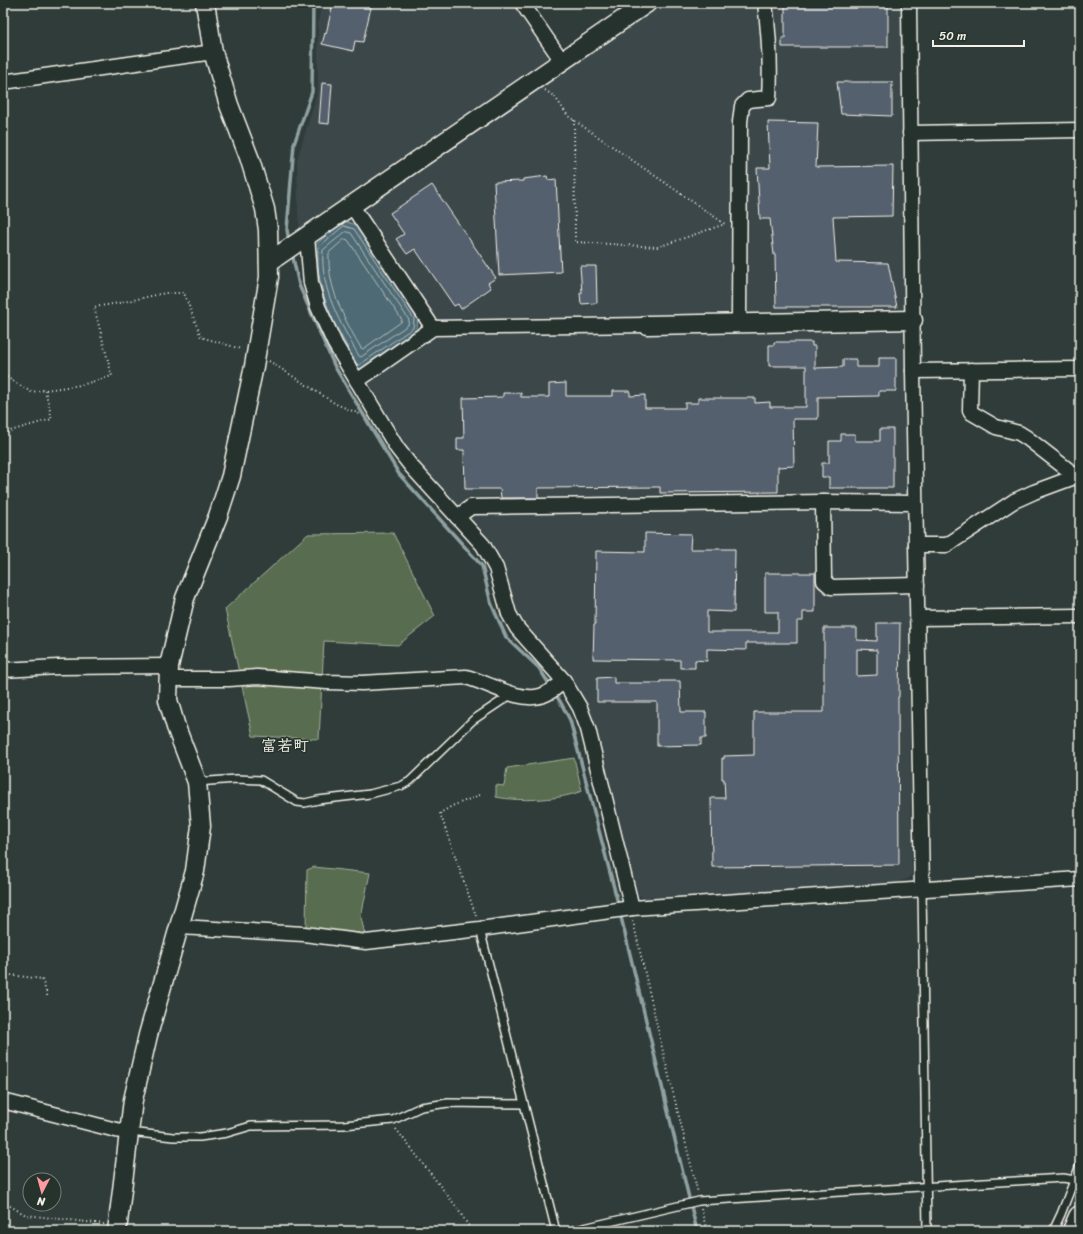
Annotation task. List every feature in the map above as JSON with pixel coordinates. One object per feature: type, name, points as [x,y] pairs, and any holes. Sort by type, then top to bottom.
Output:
[{"type":"highway","points":[[1074,1231],[1080,1217]]},
{"type":"street","points":[[117,1229],[133,1100],[148,1036],[195,871],[201,826],[196,782],[168,700],[169,673],[185,598],[218,516],[231,476],[256,354],[269,278],[265,209],[249,157],[229,105],[213,52],[205,3]]},
{"type":"street","points":[[522,3],[562,61]]},
{"type":"street","points":[[269,262],[647,3]]},
{"type":"street","points":[[739,322],[740,122],[742,106],[748,100],[769,98],[770,76],[768,23],[765,3]]},
{"type":"street","points":[[909,3],[913,371],[922,889]]},
{"type":"street","points":[[3,82],[213,52]]},
{"type":"street","points":[[910,133],[1080,130]]},
{"type":"street","points":[[352,206],[432,328]]},
{"type":"street","points":[[296,244],[311,283],[318,307],[335,344],[397,448],[411,466],[483,545],[496,568],[509,614],[517,628],[556,687],[580,708],[588,729],[622,909]]},
{"type":"street","points":[[357,381],[432,328],[913,320]]},
{"type":"street","points":[[913,371],[1080,369]]},
{"type":"street","points":[[970,370],[970,410],[972,413],[996,427],[1019,433],[1027,438],[1077,479]]},
{"type":"street","points":[[916,545],[947,545],[1014,501],[1034,492],[1077,479]]},
{"type":"street","points":[[457,517],[471,507],[823,502],[915,503]]},
{"type":"street","points":[[823,502],[824,581],[831,587],[917,585]]},
{"type":"street","points":[[918,618],[1080,616]]},
{"type":"street","points":[[3,670],[58,667],[169,673],[229,679],[257,677],[362,683],[466,677],[478,680],[512,694],[533,697],[556,687]]},
{"type":"street","points":[[179,927],[304,934],[366,942],[622,909],[1080,879]]},
{"type":"street","points":[[3,1101],[128,1132]]},
{"type":"lane","points":[[196,782],[236,779],[261,780],[298,802],[305,803],[370,794],[401,786],[410,781],[473,720],[512,694]]},
{"type":"lane","points":[[922,889],[927,1231]]},
{"type":"lane","points":[[480,928],[556,1231]]},
{"type":"lane","points":[[128,1132],[173,1137],[200,1137],[227,1133],[251,1126],[344,1125],[393,1120],[421,1107],[448,1103],[524,1104]]},
{"type":"lane","points":[[1053,1231],[1080,1165]]},
{"type":"lane","points":[[571,1231],[697,1201],[1064,1178],[1075,1180]]},
{"type":"path","points":[[531,82],[555,97],[568,116],[740,233]]},
{"type":"path","points":[[574,120],[575,242],[658,247],[726,224]]},
{"type":"path","points":[[3,375],[31,392],[80,385],[112,376],[94,307],[165,293],[184,294],[201,337],[256,354],[336,404],[383,424]]},
{"type":"path","points":[[3,433],[52,419],[44,390]]},
{"type":"path","points":[[480,795],[452,806],[440,813],[480,928]]},
{"type":"path","points":[[622,909],[664,1056],[697,1201],[707,1231]]},
{"type":"path","points":[[3,974],[42,979],[48,998]]},
{"type":"path","points":[[393,1120],[395,1127],[472,1231]]},
{"type":"path","points":[[3,1202],[26,1215],[117,1229]]},
{"type":"path","points":[[385,1231],[386,1228],[413,1228]]},
{"type":"shaded area","points":[[321,3],[515,3],[552,58],[300,236],[297,160],[318,90],[318,25]]},
{"type":"shaded area","points":[[660,3],[902,3],[912,874],[909,878],[900,882],[648,900],[636,894],[598,739],[585,702],[573,681],[517,614],[489,543],[420,466],[404,444],[372,389],[357,371],[313,245],[343,220]]},
{"type":"green space","points":[[393,533],[435,616],[398,645],[324,641],[319,739],[253,736],[225,609],[308,534]]},
{"type":"green space","points":[[574,758],[582,791],[551,798],[528,800],[496,797],[496,785],[504,786],[507,768]]},
{"type":"green space","points":[[314,867],[370,873],[361,917],[365,935],[306,928],[307,870]]},
{"type":"water","points":[[344,221],[353,224],[355,223],[418,317],[417,329],[357,371],[339,340],[315,281],[314,246]]},
{"type":"building","points":[[333,3],[372,3],[363,42],[355,41],[353,51],[322,44],[325,33],[326,34]]},
{"type":"building","points":[[785,3],[888,3],[888,47],[782,47],[782,38],[785,38]]},
{"type":"building","points":[[837,82],[892,82],[892,116],[841,114]]},
{"type":"building","points":[[322,83],[332,84],[329,124],[319,123]]},
{"type":"building","points":[[768,122],[818,123],[816,167],[893,166],[892,216],[833,217],[836,262],[888,263],[897,307],[776,307],[775,255],[770,219],[760,219],[757,168],[770,168]]},
{"type":"building","points":[[547,176],[548,180],[556,179],[561,272],[499,275],[494,182],[523,181],[523,179]]},
{"type":"building","points":[[432,185],[496,278],[488,283],[491,288],[461,309],[458,304],[454,306],[415,249],[407,254],[396,239],[404,234],[390,213]]},
{"type":"building","points":[[580,266],[596,266],[597,303],[581,304],[580,293],[582,293]]},
{"type":"building","points":[[774,342],[812,342],[812,346],[815,346],[815,368],[843,367],[843,359],[856,359],[856,367],[879,367],[879,358],[896,358],[896,391],[879,391],[879,396],[818,397],[818,419],[793,419],[794,466],[778,467],[778,492],[660,493],[660,487],[538,488],[538,498],[501,498],[500,489],[465,489],[464,450],[457,450],[457,438],[464,438],[463,398],[503,397],[503,393],[521,393],[521,397],[549,397],[549,384],[566,383],[566,396],[613,396],[613,391],[630,391],[630,396],[645,395],[645,408],[685,408],[685,403],[698,403],[698,398],[755,398],[755,403],[770,402],[770,407],[806,407],[806,366],[769,366],[769,345],[774,345]]},
{"type":"building","points":[[880,429],[893,429],[893,488],[829,488],[829,477],[822,477],[822,463],[829,463],[829,441],[841,441],[841,434],[855,434],[855,441],[880,441]]},
{"type":"building","points":[[645,533],[691,534],[690,549],[735,549],[734,612],[707,611],[707,632],[778,632],[778,612],[765,612],[765,573],[815,573],[815,612],[803,612],[803,621],[797,621],[797,643],[746,643],[746,650],[707,649],[707,661],[695,660],[695,668],[680,668],[680,660],[593,659],[596,551],[645,552]]},
{"type":"building","points":[[877,623],[900,623],[898,697],[899,865],[712,867],[711,798],[725,798],[724,779],[722,779],[722,758],[724,759],[724,756],[754,755],[754,712],[824,712],[824,628],[857,628],[857,640],[877,641]],"holes":[[[857,649],[877,650],[877,675],[857,676]]]},
{"type":"building","points":[[614,677],[614,683],[660,683],[660,681],[680,681],[681,712],[706,712],[706,738],[701,738],[701,745],[657,746],[657,702],[597,702],[597,678]]},
{"type":"waterway","points":[[289,241],[287,230],[294,144],[312,92],[313,3]]},
{"type":"waterway","points":[[292,253],[299,285],[335,367],[399,474],[482,566],[491,603],[506,637],[539,668],[551,687]]},
{"type":"waterway","points":[[554,692],[570,720],[619,907]]},
{"type":"waterway","points":[[620,913],[697,1231]]},
{"type":"district","name":"富若町","points":[[285,745]]}]
